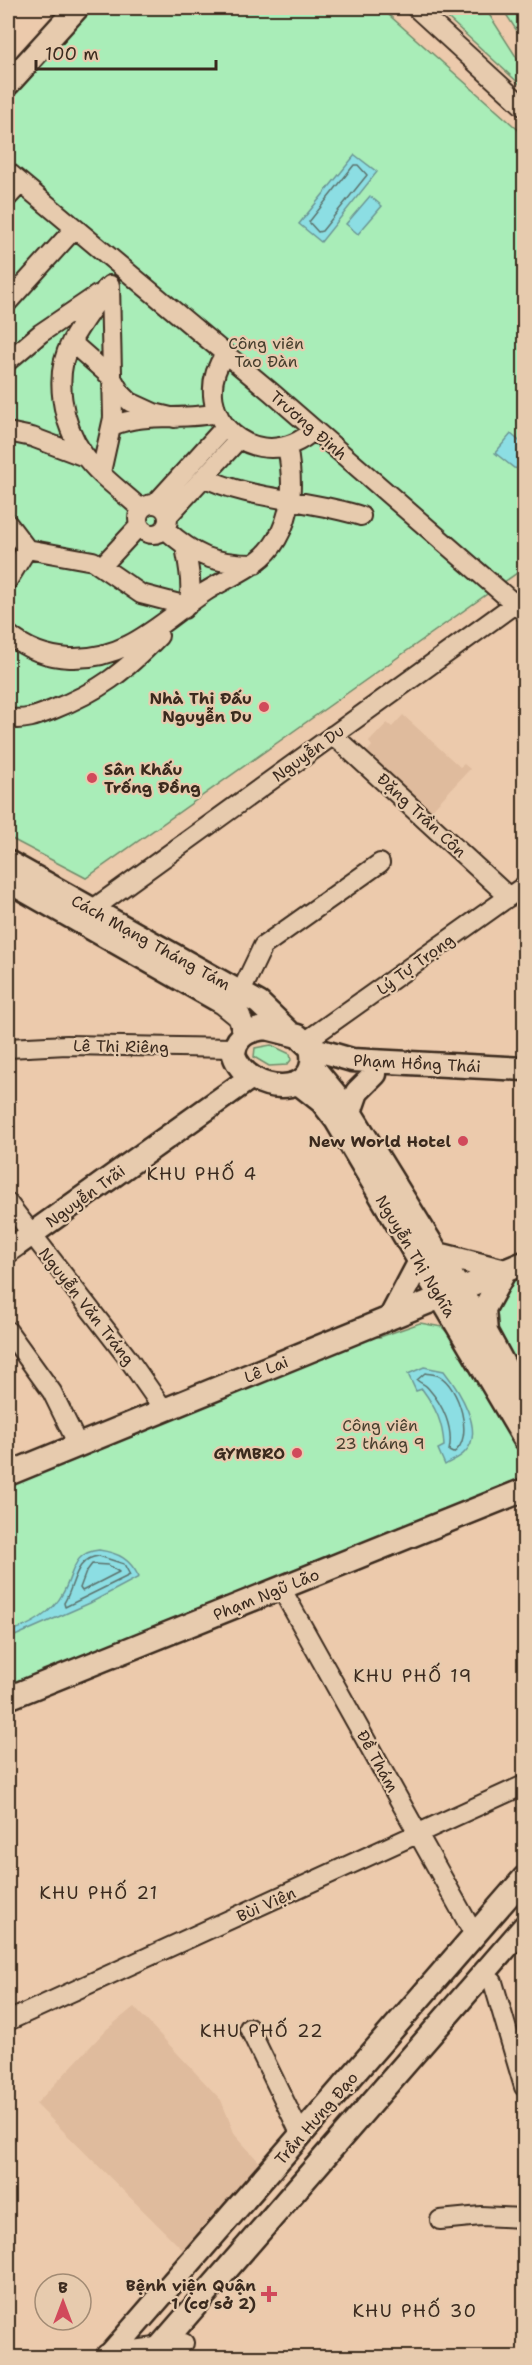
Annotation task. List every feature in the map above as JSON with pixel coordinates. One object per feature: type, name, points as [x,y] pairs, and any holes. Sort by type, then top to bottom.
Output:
[{"type":"main road","points":[[8,84],[77,8]]},
{"type":"main road","name":"Cách Mạng Tháng Tám","points":[[8,862],[259,1003],[305,1055]]},
{"type":"main road","name":"Cách Mạng Tháng Tám","points":[[8,881],[223,1003],[239,1016],[240,1040]]},
{"type":"main road","points":[[266,1028],[305,1055],[279,1086],[250,1078],[237,1064],[240,1040],[266,1028]]},
{"type":"main road","name":"Phạm Hồng Thái","points":[[305,1055],[352,1060],[525,1069]]},
{"type":"main road","name":"Phạm Hồng Thái","points":[[305,1055],[352,1072],[525,1081]]},
{"type":"main road","name":"Nguyễn Thị Nghĩa","points":[[305,1055],[350,1112],[429,1258]]},
{"type":"main road","name":"Nguyễn Thị Nghĩa","points":[[305,1055],[322,1102],[429,1258],[451,1294],[476,1336],[525,1438]]},
{"type":"main road","points":[[350,1112],[357,1092],[375,1074]]},
{"type":"main road","name":"Nguyễn Trãi","points":[[8,1251],[250,1078]]},
{"type":"main road","points":[[390,1318],[429,1258],[515,1267]]},
{"type":"main road","points":[[390,1318],[432,1320],[476,1336],[484,1309],[515,1267]]},
{"type":"main road","name":"Lê Lai","points":[[8,1474],[515,1267]]},
{"type":"main road","name":"Nguyễn Thị Nghĩa","points":[[476,1336],[525,1401]]},
{"type":"main road","name":"Phạm Ngũ Lão","points":[[8,1698],[525,1490]]},
{"type":"main road","name":"Trần Hưng Đạo","points":[[477,1942],[525,1878]]},
{"type":"main road","name":"Trần Hưng Đạo","points":[[138,2353],[193,2269],[278,2171],[316,2152],[375,2110],[397,2059],[439,1985],[477,1942],[525,1895]]},
{"type":"main road","name":"Trần Hưng Đạo","points":[[138,2353],[226,2283],[285,2214],[316,2152],[397,2059],[445,2029],[490,1976],[525,1927]]},
{"type":"main road","points":[[477,1942],[490,1976]]},
{"type":"main road","name":"Trần Hưng Đạo","points":[[490,1976],[525,1946]]},
{"type":"street","points":[[416,8],[525,107]]},
{"type":"street","points":[[8,197],[14,177]]},
{"type":"street","name":"Trương Định","points":[[14,177],[521,604]]},
{"type":"street","points":[[8,302],[75,228]]},
{"type":"street","points":[[8,361],[41,333],[108,286],[126,270]]},
{"type":"street","points":[[108,286],[71,342],[63,369],[62,393],[72,432],[85,457],[185,547],[216,560],[257,564]]},
{"type":"street","points":[[101,472],[112,426],[108,286]]},
{"type":"street","points":[[71,342],[112,378],[120,392],[136,406],[176,418]]},
{"type":"street","points":[[225,354],[213,380],[213,400],[227,426]]},
{"type":"street","points":[[112,426],[140,418],[195,418],[227,426],[264,448],[287,446],[300,441],[314,429]]},
{"type":"street","points":[[152,519],[204,477],[227,426]]},
{"type":"street","points":[[106,569],[152,519],[227,426]]},
{"type":"street","points":[[8,432],[32,437],[85,457]]},
{"type":"street","points":[[8,634],[23,645],[47,655],[67,658],[94,657],[118,651],[138,642],[220,582],[257,564],[279,536],[291,499],[291,472],[287,446]]},
{"type":"street","points":[[204,477],[226,486],[361,516]]},
{"type":"street","points":[[8,524],[27,549],[78,557],[106,569],[141,594],[188,606]]},
{"type":"street","points":[[8,718],[31,718],[102,688],[128,668],[188,606],[189,578],[185,547]]},
{"type":"street","points":[[8,580],[27,549]]},
{"type":"street","name":"Nguyễn Du","points":[[93,909],[333,735],[521,604]]},
{"type":"street","name":"Đặng Trần Côn","points":[[333,735],[509,897]]},
{"type":"street","points":[[241,992],[263,946],[380,863]]},
{"type":"street","name":"Lý Tự Trọng","points":[[305,1055],[525,886]]},
{"type":"street","name":"Lê Thị Riêng","points":[[8,1048],[240,1040]]},
{"type":"street","name":"Nguyễn Văn Tráng","points":[[8,1203],[127,1357],[164,1410]]},
{"type":"street","points":[[8,1331],[52,1392],[78,1446]]},
{"type":"street","name":"Ðề Thám","points":[[281,1587],[420,1835],[477,1942]]},
{"type":"street","name":"Bùi Viện","points":[[9,2017],[420,1835],[525,1785]]},
{"type":"street","points":[[490,1976],[525,2087]]},
{"type":"street","points":[[249,2028],[316,2152]]},
{"type":"street","points":[[440,2220],[481,2217],[525,2218]]},
{"type":"shaded area","points":[[403,715],[460,767],[464,764],[470,769],[426,816],[362,758],[372,746],[369,742],[387,723],[392,727]]},
{"type":"shaded area","points":[[134,2007],[221,2100],[235,2135],[261,2164],[187,2254],[36,2104],[107,2029]]},
{"type":"green space","name":"Công viên Tao Đàn","points":[[91,8],[381,8],[524,135],[524,568],[86,878],[8,837],[8,100]]},
{"type":"green space","points":[[437,8],[485,8],[524,69],[524,88]]},
{"type":"green space","points":[[502,8],[524,8],[524,42]]},
{"type":"green space","points":[[271,1045],[290,1054],[291,1060],[287,1065],[269,1066],[254,1057],[255,1048]]},
{"type":"green space","points":[[524,1271],[524,1384],[491,1325],[501,1286]]},
{"type":"green space","name":"Công viên 23 tháng 9","points":[[420,1323],[442,1327],[458,1344],[524,1454],[524,1479],[8,1689],[8,1482],[365,1336],[380,1337]]},
{"type":"water","points":[[355,155],[377,172],[321,242],[299,224]]},
{"type":"water","points":[[370,196],[382,206],[358,234],[346,224]]},
{"type":"water","points":[[511,434],[524,445],[524,466],[521,469],[514,468],[495,453]]},
{"type":"water","points":[[424,1367],[444,1371],[468,1410],[471,1422],[473,1433],[471,1443],[463,1454],[445,1465],[438,1449],[444,1446],[438,1416],[422,1389],[416,1391],[408,1374]]},
{"type":"water","points":[[99,1550],[123,1558],[139,1577],[90,1603],[8,1639],[8,1631],[32,1623],[47,1613],[59,1600],[79,1559],[90,1552]]},
{"type":"place","name":"Nhà Thi Đấu Nguyễn Du","points":[[264,707]]},
{"type":"place","name":"Sân Khấu Trống Đồng","points":[[92,778]]},
{"type":"place","name":"New World Hotel","points":[[463,1141]]},
{"type":"place","name":"GYMBRO","points":[[297,1453]]},
{"type":"place","name":"Bệnh viện Quận 1 (cơ sở 2)","points":[[269,2294]]},
{"type":"district","name":"KHU PHỐ 4","points":[[202,1174]]},
{"type":"district","name":"KHU PHỐ 19","points":[[413,1676]]},
{"type":"district","name":"KHU PHỐ 21","points":[[99,1893]]},
{"type":"district","name":"KHU PHỐ 22","points":[[262,2031]]},
{"type":"district","name":"KHU PHỐ 30","points":[[415,2311]]}]
